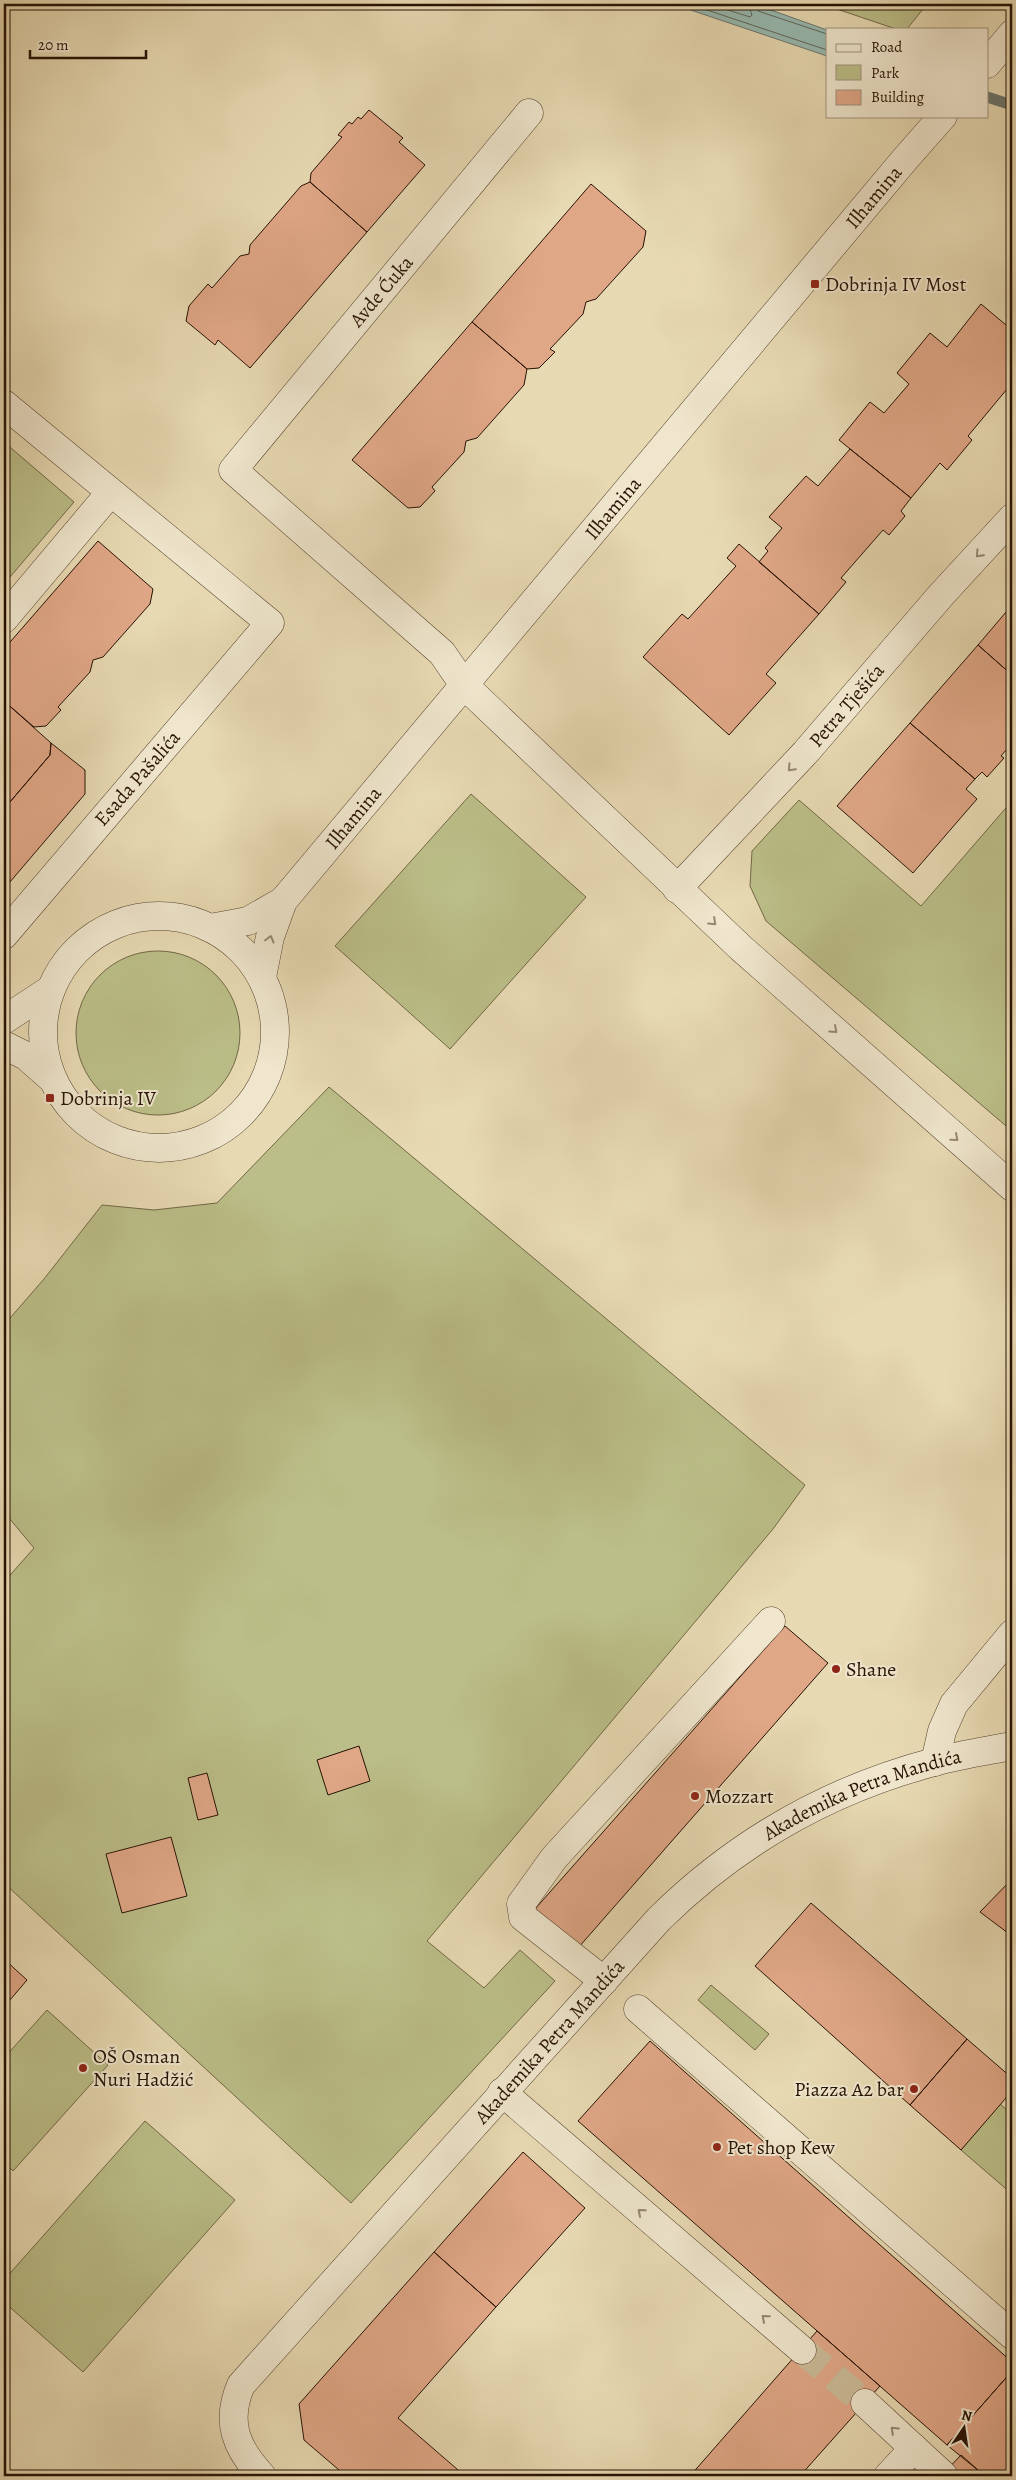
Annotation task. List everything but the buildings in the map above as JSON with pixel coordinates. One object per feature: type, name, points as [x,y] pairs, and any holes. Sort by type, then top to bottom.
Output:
[{"type":"street","points":[[988,63],[1012,34]]},
{"type":"street","name":"Avde Ćuka","points":[[464,685],[442,653],[233,470],[529,113]]},
{"type":"street","name":"Ilhamina","points":[[262,977],[270,937],[283,901],[941,118]]},
{"type":"street","points":[[4,404],[110,493],[4,619]]},
{"type":"street","name":"Esada Pašalića","points":[[4,935],[270,623],[110,493]]},
{"type":"street","name":"Petra Tješića","points":[[677,888],[805,753],[942,594],[1012,518]]},
{"type":"street","points":[[464,685],[677,888],[1012,1187]]},
{"type":"street","name":"Ilhamina","points":[[210,928],[248,920],[283,901]]},
{"type":"street","points":[[148,916],[180,917],[210,928],[240,948],[262,977],[275,1017],[275,1049],[266,1080],[249,1107],[226,1128],[198,1142],[167,1148],[136,1146],[106,1136],[81,1118],[64,1100],[52,1079],[45,1057],[42,1034],[44,1011],[51,989],[66,961],[89,939],[117,923],[148,916]]},
{"type":"street","points":[[4,1020],[51,989]]},
{"type":"street","points":[[4,1045],[26,1056],[52,1079]]},
{"type":"street","points":[[604,1981],[523,1917],[521,1904],[554,1858],[771,1621]]},
{"type":"street","points":[[935,1762],[942,1731],[954,1704],[1012,1634]]},
{"type":"street","name":"Akademika Petra Mandića","points":[[262,2476],[248,2461],[233,2429],[233,2409],[241,2385],[502,2092],[682,1896],[720,1864],[763,1834],[850,1789],[935,1762],[1012,1746]]},
{"type":"street","points":[[638,2009],[1012,2335]]},
{"type":"street","points":[[502,2092],[802,2350]]},
{"type":"street","points":[[865,2403],[943,2475]]},
{"type":"street","points":[[888,2476],[914,2448]]},
{"type":"green space","points":[[822,4],[927,4],[908,28],[893,28]]},
{"type":"green space","points":[[4,442],[74,502],[4,584]]},
{"type":"green space","points":[[471,794],[586,897],[450,1049],[335,946]]},
{"type":"green space","points":[[799,800],[921,906],[1012,801],[1012,1131],[766,921],[750,886],[752,851]]},
{"type":"green space","points":[[166,951],[182,954],[197,960],[222,981],[231,994],[237,1009],[240,1033],[239,1049],[231,1072],[210,1097],[197,1106],[182,1112],[150,1115],[134,1112],[119,1106],[94,1085],[85,1072],[79,1057],[76,1025],[79,1009],[85,994],[106,969],[119,960],[134,954]]},
{"type":"green space","points":[[329,1087],[805,1485],[773,1529],[427,1941],[484,1988],[520,1950],[555,1981],[351,2203],[4,1883],[4,1582],[34,1548],[4,1512],[4,1325],[44,1279],[102,1205],[154,1210],[217,1203]]},
{"type":"green space","points":[[711,1985],[769,2034],[755,2050],[698,2000]]},
{"type":"green space","points":[[47,2010],[108,2065],[13,2171],[4,2162],[4,2058]]},
{"type":"green space","points":[[1000,2104],[1012,2114],[1012,2194],[961,2150]]},
{"type":"green space","points":[[145,2121],[235,2200],[83,2372],[4,2302],[4,2280]]},
{"type":"water","points":[[673,4],[754,4],[826,30],[826,56]]},
{"type":"waterway","points":[[988,97],[1012,105]]},
{"type":"tunnel","points":[[802,2350],[865,2403]]},
{"type":"place","name":"Dobrinja IV Most","points":[[815,284]]},
{"type":"place","name":"Dobrinja IV","points":[[50,1098]]},
{"type":"place","name":"Shane","points":[[836,1669]]},
{"type":"place","name":"Mozzart","points":[[695,1796]]},
{"type":"place","name":"OŠ Osman Nuri Hadžić","points":[[83,2068]]},
{"type":"place","name":"Piazza A2 bar","points":[[914,2089]]},
{"type":"place","name":"Pet shop Kew","points":[[717,2147]]}]
